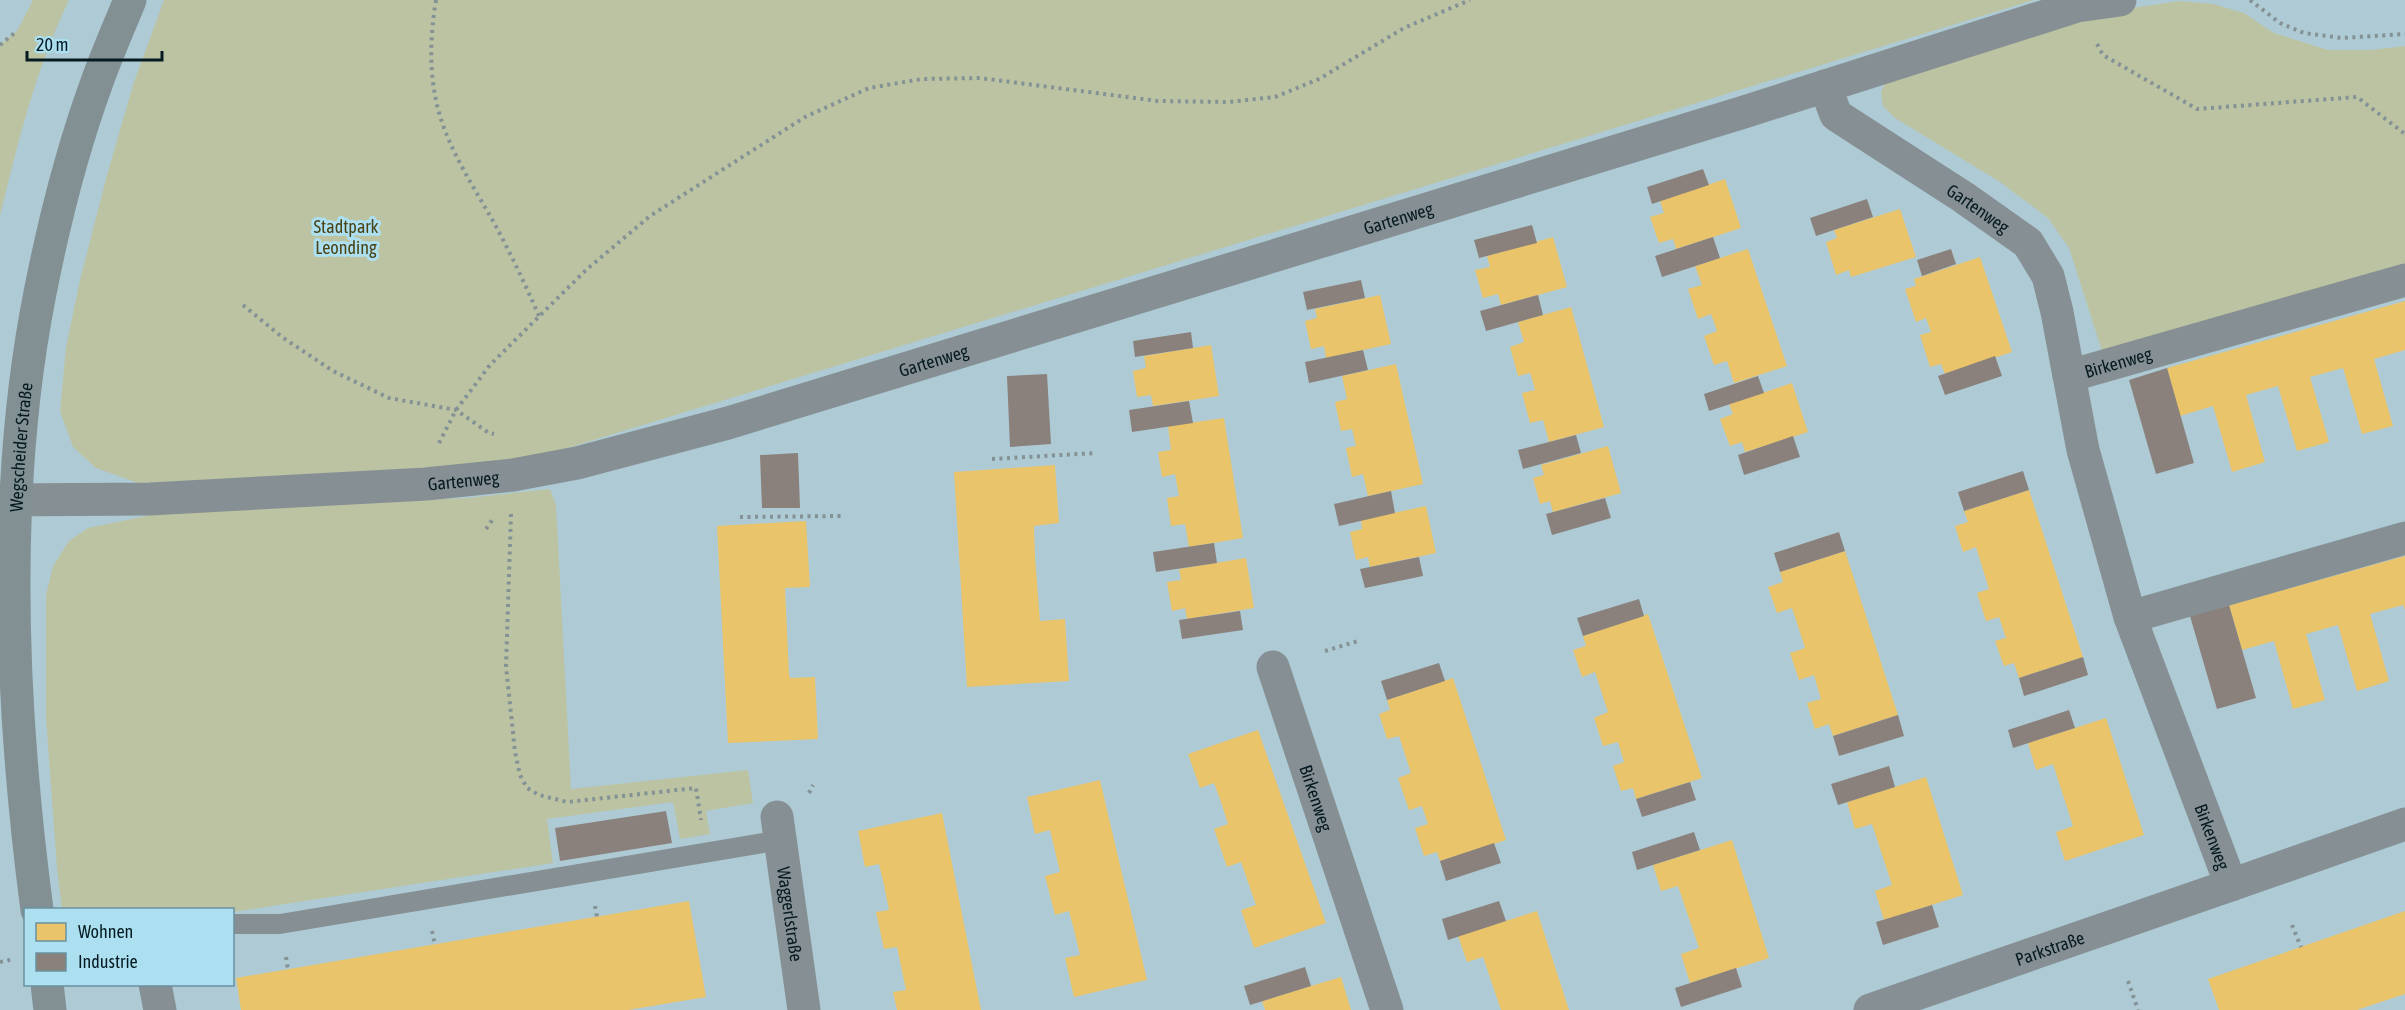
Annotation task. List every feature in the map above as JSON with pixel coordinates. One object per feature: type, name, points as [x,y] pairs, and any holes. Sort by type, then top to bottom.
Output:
[{"type":"street","name":"Wegscheider Straße","points":[[37,908],[18,710],[14,560],[9,501],[40,295],[56,221],[96,83],[130,0]]},
{"type":"street","name":"Gartenweg","points":[[9,501],[150,499],[426,483],[513,475],[577,463],[728,423],[1825,86],[2077,6],[2120,0]]},
{"type":"street","name":"Gartenweg","points":[[1825,86],[1836,115],[1963,197],[2028,243],[2048,276],[2069,376]]},
{"type":"street","name":"Birkenweg","points":[[2405,280],[2069,376],[2083,450],[2130,617],[2231,885],[2405,824]]},
{"type":"street","points":[[2130,617],[2405,538]]},
{"type":"street","name":"Birkenweg","points":[[1273,667],[1387,1010]]},
{"type":"street","name":"Waggerlstraße","points":[[779,829],[804,1010]]},
{"type":"street","name":"Parkstraße","points":[[1870,1010],[2231,885]]},
{"type":"street","points":[[47,986],[50,1010]]},
{"type":"street","points":[[155,986],[160,1010]]},
{"type":"lane","points":[[234,924],[280,924],[706,853],[779,829]]},
{"type":"path","points":[[436,0],[431,33],[431,69],[437,106],[454,154],[522,276],[539,316]]},
{"type":"path","points":[[426,483],[435,450],[456,411],[490,365],[586,270],[650,216],[805,117],[869,88],[922,79],[980,78],[1158,101],[1228,102],[1275,97],[1319,79],[1404,28],[1470,0]]},
{"type":"path","points":[[2250,0],[2280,23],[2304,33],[2342,38],[2405,34]]},
{"type":"path","points":[[2077,6],[2103,55],[2197,109],[2357,97],[2405,134]]},
{"type":"path","points":[[0,45],[17,31]]},
{"type":"path","points":[[243,305],[282,337],[333,371],[389,398],[456,411]]},
{"type":"path","points":[[992,459],[1096,453]]},
{"type":"path","points":[[511,513],[506,666],[515,752],[520,775],[527,788],[539,795],[567,802],[696,788],[706,853]]},
{"type":"path","points":[[740,517],[842,516]]},
{"type":"path","points":[[1325,651],[1358,641]]},
{"type":"path","points":[[2292,925],[2301,947]]},
{"type":"path","points":[[2128,981],[2138,1010]]},
{"type":"green space","points":[[33,0],[69,0],[37,79],[0,216],[0,45],[17,31]]},
{"type":"green space","name":"Stadtpark Leonding","points":[[164,0],[2034,0],[538,457],[384,472],[138,483],[96,468],[73,447],[60,411],[66,347],[80,280],[134,82]]},
{"type":"green space","points":[[2180,1],[2213,4],[2244,13],[2274,33],[2328,50],[2371,50],[2405,46],[2405,267],[2103,354],[2069,248],[2048,218],[2000,182],[1895,118],[1883,106],[1881,92],[1887,79],[2125,9]]},
{"type":"green space","points":[[550,489],[556,505],[571,789],[748,770],[753,803],[706,811],[710,834],[680,839],[673,802],[547,819],[553,863],[234,912],[234,908],[62,908],[46,718],[46,595],[53,566],[69,541],[88,528],[151,515],[247,507],[468,498]]},
{"type":"building: Wohnen","points":[[1725,179],[1741,228],[1676,249],[1673,239],[1659,243],[1650,217],[1664,213],[1660,201]]},
{"type":"building: Wohnen","points":[[1900,209],[1916,257],[1851,277],[1849,270],[1836,275],[1826,242],[1837,238],[1834,230]]},
{"type":"building: Wohnen","points":[[1553,237],[1567,287],[1501,305],[1498,294],[1483,298],[1475,270],[1490,267],[1487,256]]},
{"type":"building: Wohnen","points":[[1748,249],[1787,366],[1734,383],[1727,361],[1714,365],[1704,336],[1717,331],[1711,314],[1698,319],[1688,289],[1702,285],[1695,266]]},
{"type":"building: Wohnen","points":[[1980,257],[2012,352],[1945,374],[1941,364],[1930,367],[1920,335],[1931,332],[1926,318],[1916,322],[1905,289],[1916,286],[1914,279]]},
{"type":"building: Wohnen","points":[[1380,295],[1391,344],[1326,358],[1324,346],[1311,349],[1305,321],[1317,318],[1315,309]]},
{"type":"building: Wohnen","points":[[2405,301],[2405,350],[2374,359],[2393,426],[2362,434],[2343,368],[2310,377],[2329,442],[2297,451],[2278,386],[2246,395],[2265,462],[2232,472],[2213,406],[2180,416],[2167,368]]},
{"type":"building: Wohnen","points":[[1571,307],[1604,427],[1549,442],[1543,420],[1530,423],[1522,393],[1535,390],[1533,382],[1530,373],[1518,376],[1510,347],[1524,342],[1518,322]]},
{"type":"building: Wohnen","points":[[1211,345],[1219,396],[1153,406],[1151,395],[1137,397],[1133,371],[1146,368],[1144,356]]},
{"type":"building: Wohnen","points":[[1396,364],[1423,484],[1368,496],[1363,474],[1352,477],[1346,448],[1356,446],[1352,429],[1341,431],[1335,402],[1347,399],[1342,376]]},
{"type":"building: Wohnen","points":[[1792,383],[1808,432],[1745,452],[1742,442],[1730,446],[1720,419],[1733,414],[1729,404]]},
{"type":"building: Wohnen","points":[[1224,418],[1243,538],[1189,547],[1185,524],[1171,526],[1167,498],[1179,496],[1175,474],[1162,477],[1158,452],[1171,450],[1168,426]]},
{"type":"building: Wohnen","points":[[1608,446],[1621,493],[1553,512],[1550,501],[1540,504],[1533,478],[1544,475],[1541,465]]},
{"type":"building: Wohnen","points":[[1055,465],[1059,523],[1034,526],[1035,556],[1040,621],[1065,619],[1069,681],[967,687],[954,472]]},
{"type":"building: Wohnen","points":[[2029,490],[2083,657],[2019,678],[2014,663],[2004,666],[1995,641],[2006,638],[1999,617],[1986,621],[1977,593],[1989,589],[1976,547],[1963,552],[1955,526],[1968,522],[1964,511]]},
{"type":"building: Wohnen","points":[[1426,506],[1436,553],[1370,567],[1368,557],[1356,560],[1350,532],[1362,529],[1361,520]]},
{"type":"building: Wohnen","points":[[806,521],[810,587],[785,588],[789,674],[790,678],[815,677],[818,739],[728,743],[717,526]]},
{"type":"building: Wohnen","points":[[1845,551],[1898,715],[1833,736],[1829,724],[1815,729],[1807,703],[1821,699],[1814,675],[1799,680],[1790,653],[1805,648],[1796,620],[1792,608],[1777,613],[1768,587],[1783,582],[1780,572]]},
{"type":"building: Wohnen","points":[[2405,556],[2405,610],[2403,605],[2370,614],[2389,681],[2357,691],[2338,625],[2306,634],[2325,700],[2293,709],[2274,641],[2242,650],[2229,605]]},
{"type":"building: Wohnen","points":[[1246,558],[1254,608],[1187,619],[1185,608],[1172,611],[1167,582],[1181,580],[1179,569]]},
{"type":"building: Wohnen","points":[[1648,614],[1702,778],[1636,799],[1633,788],[1621,791],[1613,766],[1624,762],[1618,742],[1603,746],[1594,718],[1608,712],[1595,672],[1582,677],[1573,650],[1586,646],[1583,636]]},
{"type":"building: Wohnen","points":[[1453,678],[1506,840],[1440,861],[1437,852],[1424,856],[1415,828],[1428,824],[1422,806],[1409,810],[1398,778],[1411,773],[1399,736],[1387,739],[1379,714],[1390,710],[1387,700]]},
{"type":"building: Wohnen","points":[[2106,718],[2144,835],[2065,861],[2056,832],[2073,826],[2053,764],[2036,770],[2028,743]]},
{"type":"building: Wohnen","points":[[1258,730],[1326,923],[1254,948],[1241,910],[1256,905],[1241,862],[1227,867],[1214,829],[1228,824],[1221,802],[1214,783],[1200,788],[1188,754]]},
{"type":"building: Wohnen","points":[[1926,777],[1963,895],[1884,920],[1875,891],[1892,885],[1872,824],[1855,829],[1847,802]]},
{"type":"building: Wohnen","points":[[1100,780],[1147,980],[1074,997],[1065,958],[1080,955],[1069,911],[1055,915],[1045,876],[1060,872],[1050,830],[1035,834],[1027,797]]},
{"type":"building: Wohnen","points":[[942,813],[981,1010],[897,1010],[893,992],[906,990],[897,947],[884,949],[876,912],[889,910],[884,885],[879,864],[865,867],[858,831]]},
{"type":"building: Wohnen","points":[[1732,840],[1769,958],[1690,983],[1681,954],[1699,948],[1678,886],[1661,891],[1653,865]]},
{"type":"building: Wohnen","points":[[689,901],[706,997],[628,1010],[241,1010],[236,978]]},
{"type":"building: Wohnen","points":[[1537,911],[1569,1010],[1501,1010],[1483,957],[1467,962],[1458,936]]},
{"type":"building: Wohnen","points":[[2405,911],[2405,994],[2357,1010],[2219,1010],[2208,979]]},
{"type":"building: Wohnen","points":[[1341,977],[1351,1010],[1265,1010],[1262,1001]]},
{"type":"building: Industrie","points":[[1703,169],[1709,185],[1652,204],[1647,187]]},
{"type":"building: Industrie","points":[[1867,199],[1873,217],[1816,236],[1810,218]]},
{"type":"building: Industrie","points":[[1532,225],[1537,243],[1479,258],[1474,240]]},
{"type":"building: Industrie","points":[[1713,237],[1720,258],[1662,277],[1655,256]]},
{"type":"building: Industrie","points":[[1951,249],[1956,264],[1922,276],[1917,260]]},
{"type":"building: Industrie","points":[[1361,280],[1365,298],[1307,310],[1303,292]]},
{"type":"building: Industrie","points":[[1538,295],[1543,315],[1486,331],[1480,311]]},
{"type":"building: Industrie","points":[[1191,332],[1193,348],[1135,357],[1133,341]]},
{"type":"building: Industrie","points":[[1363,350],[1368,370],[1309,383],[1305,362]]},
{"type":"building: Industrie","points":[[1995,356],[2002,376],[1945,395],[1938,376]]},
{"type":"building: Industrie","points":[[2167,368],[2194,463],[2156,474],[2129,380]]},
{"type":"building: Industrie","points":[[1047,374],[1051,444],[1010,447],[1007,376]]},
{"type":"building: Industrie","points":[[1758,376],[1764,393],[1709,411],[1704,394]]},
{"type":"building: Industrie","points":[[1189,401],[1193,423],[1132,432],[1129,410]]},
{"type":"building: Industrie","points":[[1576,435],[1581,453],[1523,469],[1518,450]]},
{"type":"building: Industrie","points":[[1793,436],[1800,457],[1744,475],[1738,455]]},
{"type":"building: Industrie","points":[[798,453],[800,508],[762,508],[760,455]]},
{"type":"building: Industrie","points":[[2023,471],[2029,490],[1964,511],[1958,492]]},
{"type":"building: Industrie","points":[[1391,491],[1395,513],[1339,526],[1334,504]]},
{"type":"building: Industrie","points":[[1605,498],[1611,518],[1552,535],[1546,514]]},
{"type":"building: Industrie","points":[[1839,532],[1845,551],[1780,572],[1774,553]]},
{"type":"building: Industrie","points":[[1214,543],[1217,563],[1156,572],[1153,552]]},
{"type":"building: Industrie","points":[[1419,557],[1423,576],[1365,588],[1360,569]]},
{"type":"building: Industrie","points":[[1639,599],[1644,616],[1583,636],[1577,618]]},
{"type":"building: Industrie","points":[[2229,605],[2256,698],[2217,709],[2190,616]]},
{"type":"building: Industrie","points":[[1240,611],[1243,630],[1182,639],[1179,620]]},
{"type":"building: Industrie","points":[[2083,657],[2088,675],[2024,696],[2019,678]]},
{"type":"building: Industrie","points":[[1439,663],[1445,681],[1387,700],[1381,681]]},
{"type":"building: Industrie","points":[[2069,710],[2075,728],[2013,748],[2008,730]]},
{"type":"building: Industrie","points":[[1898,715],[1904,736],[1839,756],[1833,736]]},
{"type":"building: Industrie","points":[[1889,766],[1895,787],[1838,805],[1831,784]]},
{"type":"building: Industrie","points":[[1690,782],[1696,800],[1642,817],[1636,799]]},
{"type":"building: Industrie","points":[[666,811],[672,843],[560,861],[555,828]]},
{"type":"building: Industrie","points":[[1694,832],[1700,850],[1637,870],[1632,852]]},
{"type":"building: Industrie","points":[[1494,843],[1501,863],[1446,881],[1440,861]]},
{"type":"building: Industrie","points":[[1499,901],[1506,921],[1448,940],[1442,919]]},
{"type":"building: Industrie","points":[[1932,905],[1939,927],[1883,945],[1876,922]]},
{"type":"building: Industrie","points":[[1305,967],[1311,986],[1250,1005],[1244,986]]},
{"type":"building: Industrie","points":[[1736,968],[1742,987],[1681,1007],[1675,988]]}]
